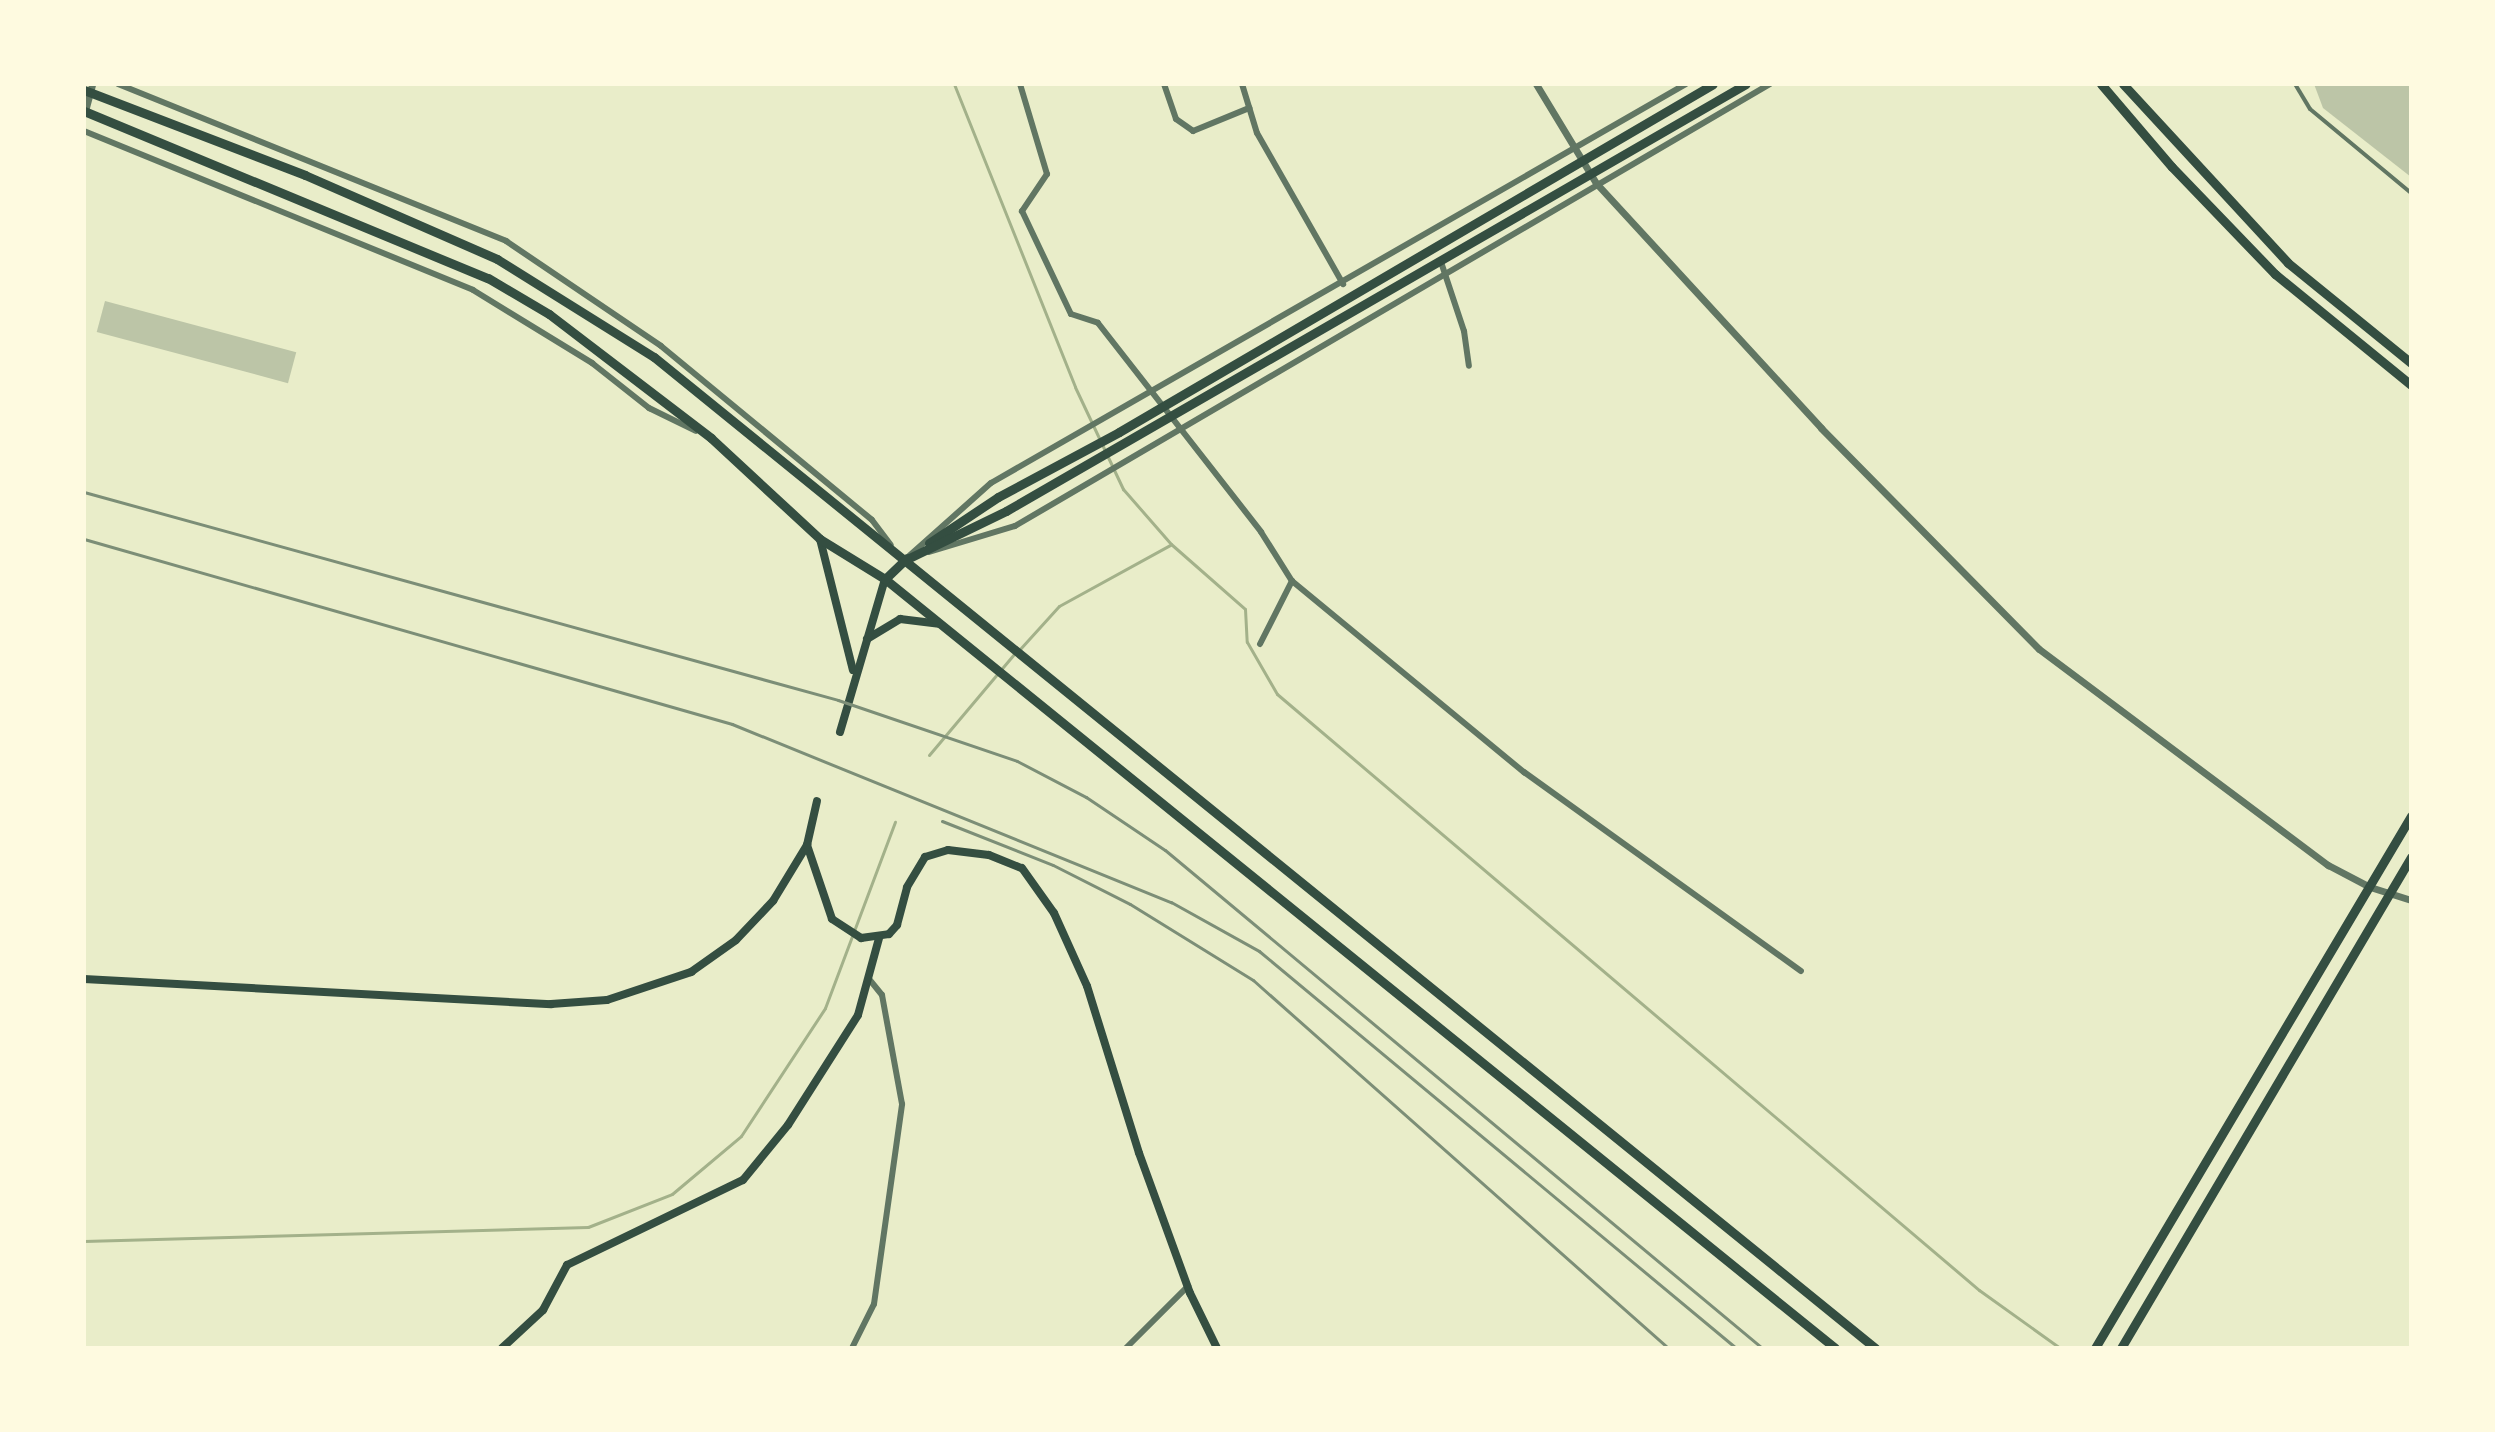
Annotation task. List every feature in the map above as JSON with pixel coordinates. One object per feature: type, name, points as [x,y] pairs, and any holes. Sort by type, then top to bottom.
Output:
[{"type":"main road","points":[[840,732],[854,672],[885,579],[903,561],[998,497],[1119,432],[1713,84]]},
{"type":"main road","points":[[903,561],[1006,511],[1125,443],[1173,422],[1594,179],[1746,84]]},
{"type":"main road","points":[[2101,84],[2182,178],[2306,300],[2411,385]]},
{"type":"main road","points":[[2123,84],[2184,155],[2315,286],[2411,363]]},
{"type":"main road","points":[[89,89],[305,175],[497,259],[654,357],[1875,1348]]},
{"type":"main road","points":[[84,112],[488,278],[549,314],[711,438],[820,539],[885,579],[1835,1348]]},
{"type":"main road","points":[[820,539],[854,672]]},
{"type":"main road","points":[[867,639],[900,619],[939,624]]},
{"type":"main road","points":[[84,979],[551,1004],[607,1000],[691,972],[736,940],[773,901],[807,845],[817,801]]},
{"type":"main road","points":[[2095,1348],[2411,816]]},
{"type":"main road","points":[[807,845],[839,926],[861,938],[879,938],[897,925],[907,887],[925,857],[962,851],[989,855],[1022,868],[1054,913],[1087,986],[1188,1286],[1217,1348]]},
{"type":"main road","points":[[2121,1348],[2411,857]]},
{"type":"main road","points":[[502,1348],[543,1310],[567,1265],[743,1180],[788,1125],[858,1015],[879,938]]},
{"type":"street","points":[[118,84],[506,241],[661,346],[872,520],[903,561]]},
{"type":"street","points":[[1020,84],[1047,174],[1022,211],[1071,314],[1098,323],[1261,532],[1292,581],[1524,772],[1801,971]]},
{"type":"street","points":[[1164,84],[1176,119],[1193,131],[1249,108]]},
{"type":"street","points":[[1242,84],[1257,133],[1343,284]]},
{"type":"street","points":[[1536,84],[1594,179],[1821,428],[2039,649],[2328,865],[2370,887],[2411,900]]},
{"type":"street","points":[[903,561],[991,483],[1343,284],[1686,84]]},
{"type":"street","points":[[1594,179],[1770,84]]},
{"type":"street","points":[[2295,84],[2310,109],[2411,193]]},
{"type":"street","points":[[84,112],[89,89]]},
{"type":"street","points":[[84,131],[473,290],[544,331],[649,408],[711,438]]},
{"type":"street","points":[[1442,267],[1464,331],[1469,366]]},
{"type":"street","points":[[2306,300],[2315,286]]},
{"type":"street","points":[[903,561],[1015,526],[1131,456],[1173,422]]},
{"type":"street","points":[[1260,644],[1292,581]]},
{"type":"street","points":[[852,1348],[874,1304],[902,1104],[882,995],[868,978]]},
{"type":"street","points":[[1126,1348],[1188,1286]]},
{"type":"building","points":[[2314,84],[2411,84],[2411,177],[2323,108]]},
{"type":"building","points":[[105,301],[296,352],[288,383],[97,332]]},
{"type":"waterway","points":[[954,84],[1075,387],[1123,489],[1171,544],[1245,609],[1247,642],[1277,694],[1979,1290],[2060,1348]]},
{"type":"waterway","points":[[1020,649],[1059,606],[1170,545]]},
{"type":"waterway","points":[[929,755],[1014,654]]},
{"type":"waterway","points":[[84,1241],[588,1227],[672,1194],[741,1136],[825,1008],[895,822]]},
{"type":"railway","points":[[84,492],[838,700],[1017,761],[1086,797],[1165,850],[1762,1348]]},
{"type":"railway","points":[[84,539],[732,724],[1171,902],[1259,951],[1736,1348]]},
{"type":"railway","points":[[942,821],[1053,865],[1130,904],[1253,980],[1668,1348]]}]
